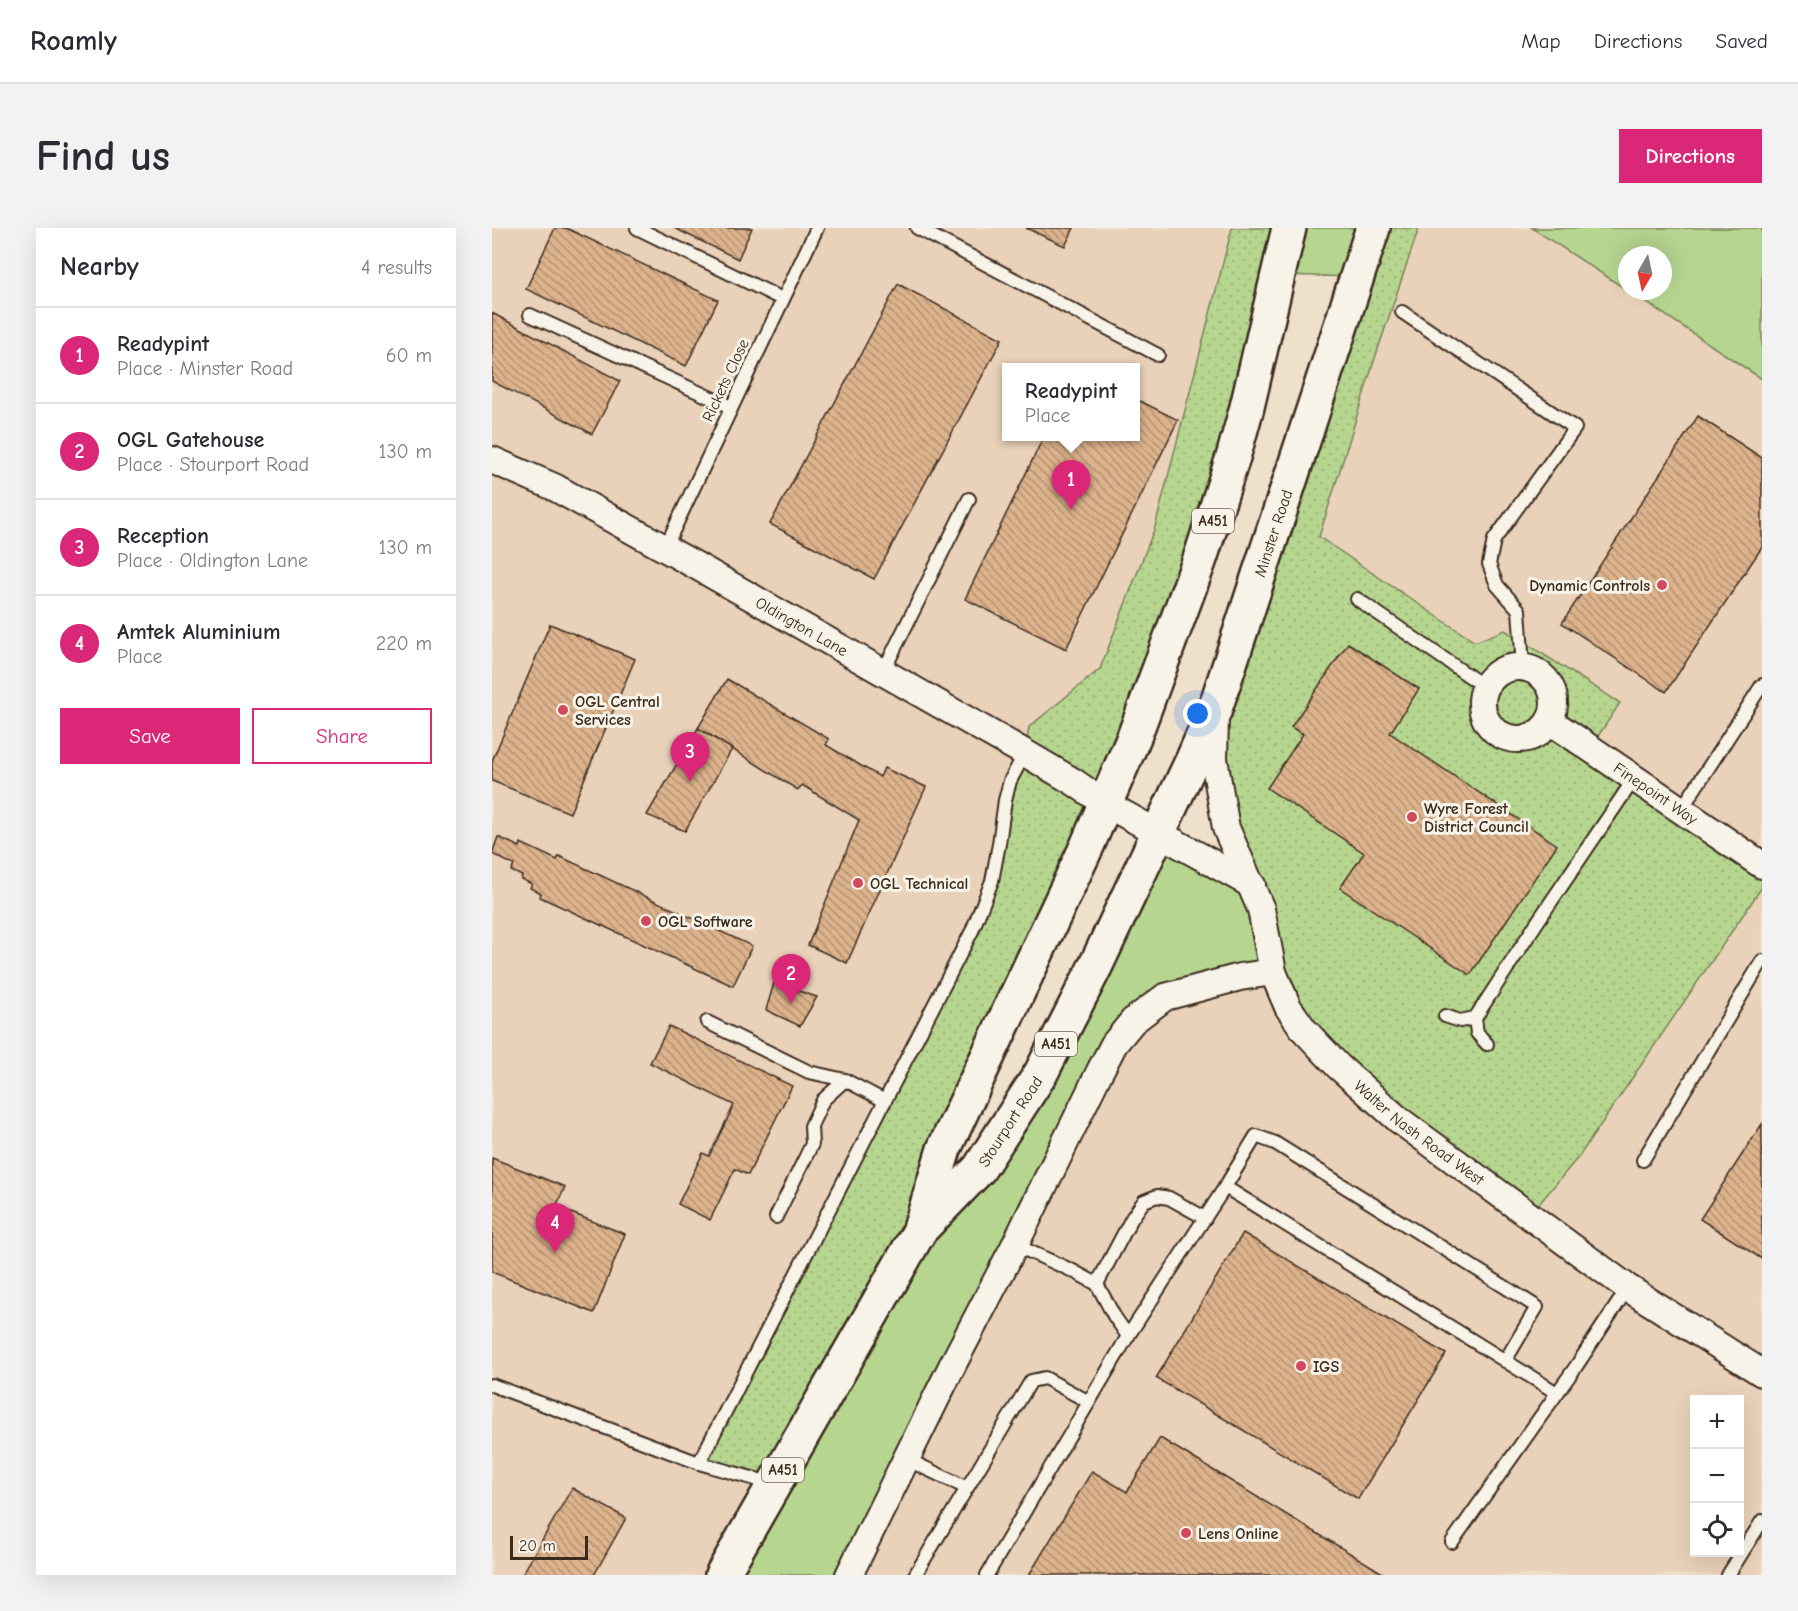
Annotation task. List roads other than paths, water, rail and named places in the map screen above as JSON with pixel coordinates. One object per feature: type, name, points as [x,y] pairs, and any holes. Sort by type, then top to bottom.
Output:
[{"type":"main road","name":"A451","points":[[1106,804],[1138,726],[1219,503],[1247,407],[1289,228]]},
{"type":"main road","name":"Minster Road","points":[[1157,833],[1215,709],[1372,228]]},
{"type":"main road","name":"Stourport Road","points":[[722,1575],[918,1232],[944,1149],[1106,804]]},
{"type":"main road","name":"Stourport Road","points":[[918,1232],[979,1169],[1041,1073],[1096,965],[1157,833]]},
{"type":"street","name":"Oldington Lane","points":[[492,460],[554,487],[664,548],[1025,753],[1157,833]]},
{"type":"street","points":[[1512,667],[1534,670],[1544,677],[1551,687],[1554,709],[1550,721],[1543,730],[1532,737],[1520,740],[1496,733],[1487,723],[1482,712],[1481,699],[1485,687],[1491,678],[1512,667]]},
{"type":"street","name":"Walter Nash Road West","points":[[1215,709],[1214,759],[1226,828],[1262,909],[1273,972],[1288,1007],[1304,1030],[1339,1068],[1400,1120],[1628,1288],[1762,1373]]},
{"type":"street","name":"Finepoint Way","points":[[1550,721],[1762,865]]},
{"type":"street","points":[[1157,833],[1252,885]]},
{"type":"street","points":[[849,1575],[1114,1044],[1133,1021],[1165,998],[1240,977],[1273,972]]},
{"type":"lane","points":[[637,228],[782,299]]},
{"type":"lane","name":"Rickets Close","points":[[664,548],[817,228]]},
{"type":"lane","points":[[916,228],[1158,355]]},
{"type":"lane","points":[[1402,312],[1575,428],[1494,540],[1489,564],[1497,585],[1519,610],[1523,667]]},
{"type":"lane","points":[[530,315],[731,407]]},
{"type":"lane","points":[[883,672],[969,499]]},
{"type":"lane","points":[[1357,599],[1485,687]]},
{"type":"lane","points":[[1681,810],[1762,685]]},
{"type":"lane","points":[[699,1463],[972,931],[992,881],[1010,782],[1025,753]]},
{"type":"lane","points":[[1487,1044],[1477,1033],[1475,1018],[1634,779]]},
{"type":"lane","points":[[1643,1160],[1762,961]]},
{"type":"lane","points":[[1445,1016],[1460,1021],[1475,1018]]},
{"type":"lane","points":[[706,1022],[809,1072],[845,1080],[885,1101]]},
{"type":"lane","points":[[776,1217],[812,1144],[811,1126],[823,1100],[845,1080]]},
{"type":"lane","points":[[987,1575],[1128,1336],[1256,1136],[1275,1143],[1537,1307],[1505,1361]]},
{"type":"lane","points":[[1225,1187],[1557,1393]]},
{"type":"lane","points":[[1097,1284],[1132,1218],[1144,1202],[1157,1196],[1169,1198],[1204,1218]]},
{"type":"lane","points":[[1015,1245],[1097,1284],[1128,1336]]},
{"type":"lane","points":[[1452,1542],[1628,1288]]},
{"type":"lane","points":[[915,1575],[1031,1381],[1044,1378],[1089,1402]]},
{"type":"lane","points":[[492,1385],[699,1463],[774,1485]]},
{"type":"lane","points":[[906,1460],[967,1488]]},
{"type":"lane","points":[[1728,1575],[1762,1521]]},
{"type":"place","name":"Readypint","points":[[1071,510]]},
{"type":"place","name":"Dynamic Controls","points":[[1662,585]]},
{"type":"place","name":"OGL Central Services","points":[[563,710]]},
{"type":"place","name":"Reception","points":[[690,782]]},
{"type":"place","name":"Wyre Forest District Council","points":[[1412,817]]},
{"type":"place","name":"OGL Technical","points":[[858,883]]},
{"type":"place","name":"OGL Software","points":[[646,921]]},
{"type":"place","name":"OGL Gatehouse","points":[[791,1004]]},
{"type":"place","name":"Amtek Aluminium","points":[[555,1253]]},
{"type":"place","name":"IGS","points":[[1301,1366]]},
{"type":"place","name":"Lens Online","points":[[1186,1533]]}]
